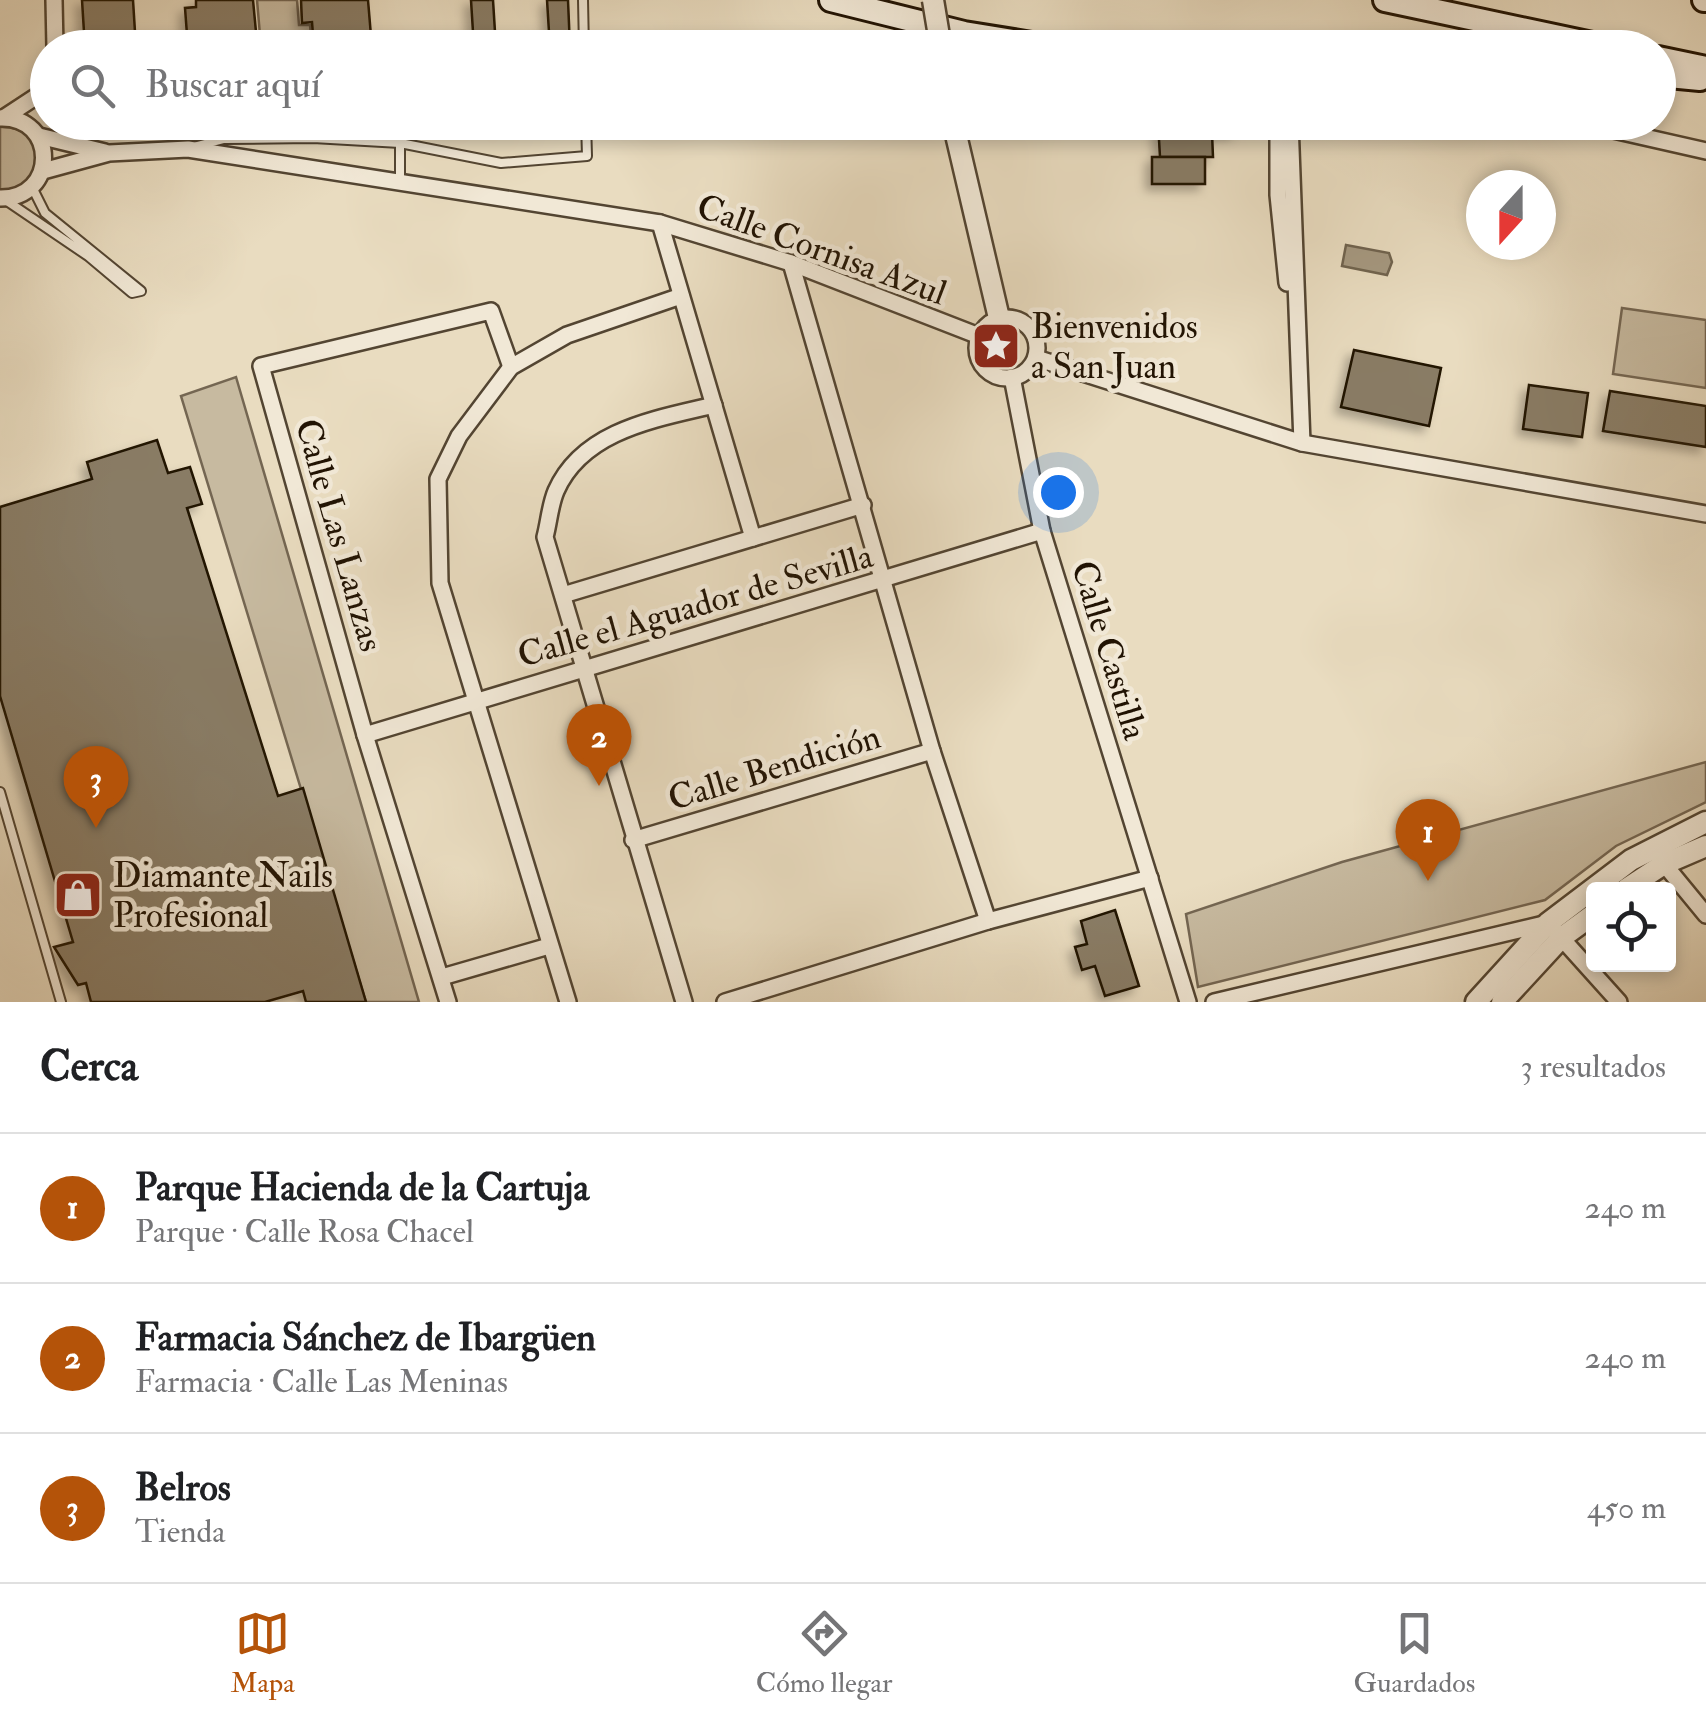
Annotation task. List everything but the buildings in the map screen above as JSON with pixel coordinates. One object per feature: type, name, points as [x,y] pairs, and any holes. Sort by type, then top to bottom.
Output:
[{"type":"main road","points":[[831,0],[948,30]]},
{"type":"main road","points":[[1386,0],[1527,30]]},
{"type":"main road","points":[[1676,62],[1706,68]]},
{"type":"main road","points":[[1676,77],[1706,80]]},
{"type":"street","points":[[54,0],[55,30]]},
{"type":"street","points":[[933,0],[938,30]]},
{"type":"street","points":[[3,117],[30,98]]},
{"type":"street","name":"Calle Cornisa Azul","points":[[3,117],[30,129]]},
{"type":"street","points":[[2,198],[32,187],[43,171],[46,160],[38,140]]},
{"type":"street","name":"Calle Cornisa Azul","points":[[65,140],[109,153]]},
{"type":"street","points":[[956,140],[999,318]]},
{"type":"street","points":[[1278,140],[1278,194],[1288,292],[1298,330]]},
{"type":"street","points":[[1291,140],[1302,443]]},
{"type":"street","points":[[1657,140],[1706,151]]},
{"type":"street","name":"Calle Cornisa Azul","points":[[43,171],[109,153],[188,149],[400,179],[660,223],[792,263],[979,336]]},
{"type":"street","points":[[660,223],[753,538]]},
{"type":"street","points":[[792,263],[932,751],[988,922]]},
{"type":"street","points":[[568,1002],[440,583],[438,479],[459,436],[512,368],[567,335],[682,296]]},
{"type":"street","name":"Calle Las Lanzas","points":[[448,1002],[365,736],[261,366],[491,311],[512,368]]},
{"type":"street","points":[[999,318],[1018,319],[1032,331],[1036,358],[1026,371],[1012,378],[996,376],[982,364],[979,336],[999,318]]},
{"type":"street","points":[[1036,358],[1302,443],[1706,514]]},
{"type":"street","name":"Calle Castilla","points":[[1012,378],[1042,531],[1188,1002]]},
{"type":"street","points":[[684,1002],[546,536],[556,491],[584,450],[641,423],[714,405]]},
{"type":"street","points":[[563,595],[863,505]]},
{"type":"street","name":"Calle el Aguador de Sevilla","points":[[365,736],[886,582],[1042,531]]},
{"type":"street","name":"Calle Bendición","points":[[633,840],[932,751]]},
{"type":"street","points":[[1476,1002],[1554,930],[1706,822]]},
{"type":"street","points":[[1634,882],[1658,856],[1706,846]]},
{"type":"street","points":[[1658,856],[1706,915]]},
{"type":"street","points":[[725,1002],[988,922],[1150,878]]},
{"type":"street","points":[[1214,1002],[1554,930],[1586,917]]},
{"type":"street","points":[[1502,1002],[1554,930]]},
{"type":"street","points":[[1554,930],[1619,1002]]},
{"type":"street","points":[[442,977],[549,946]]},
{"type":"lane","points":[[582,0],[583,30]]},
{"type":"lane","points":[[188,149],[220,140]]},
{"type":"lane","points":[[317,140],[400,143],[501,163],[587,156],[587,140]]},
{"type":"lane","points":[[400,143],[400,179]]},
{"type":"lane","points":[[2,198],[88,256],[132,293],[141,291],[45,213],[32,187]]},
{"type":"lane","points":[[0,792],[61,1002]]},
{"type":"shaded area","points":[[257,0],[297,0],[299,25],[310,25],[310,30],[260,30]]},
{"type":"shaded area","points":[[0,127],[9,127],[28,136],[39,163],[25,186],[0,191]]},
{"type":"shaded area","points":[[1346,245],[1389,253],[1392,262],[1387,275],[1342,266]]},
{"type":"shaded area","points":[[1622,308],[1706,320],[1706,388],[1613,374]]},
{"type":"shaded area","points":[[236,377],[419,1002],[366,1002],[181,396]]},
{"type":"shaded area","points":[[1706,762],[1706,802],[1616,846],[1545,900],[1198,987],[1186,914],[1342,862]]},
{"type":"place","name":"Bienvenidos a San Juan","points":[[996,346]]},
{"type":"place","name":"Farmacia Sánchez de Ibargüen","points":[[599,786]]},
{"type":"place","name":"Belros","points":[[96,828]]},
{"type":"place","name":"Parque Hacienda de la Cartuja","points":[[1428,881]]},
{"type":"place","name":"Diamante Nails Profesional","points":[[78,895]]}]
